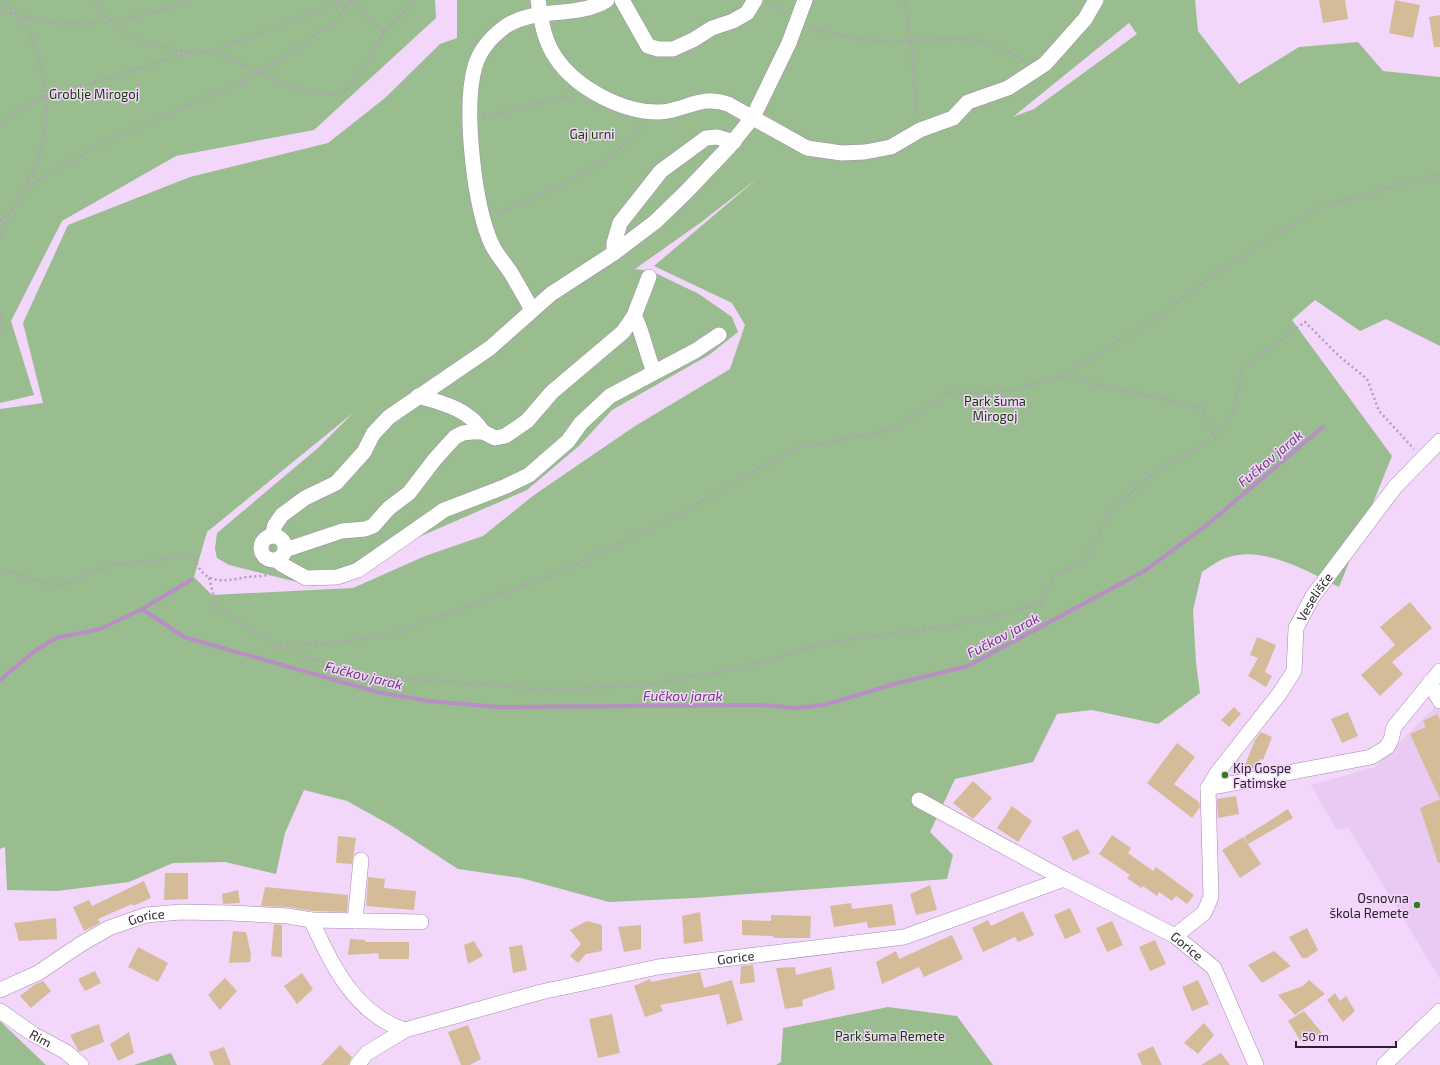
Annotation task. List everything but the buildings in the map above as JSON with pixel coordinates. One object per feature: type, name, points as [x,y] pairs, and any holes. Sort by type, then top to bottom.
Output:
[{"type":"street","points":[[532,310],[492,246],[479,204],[471,145],[471,92],[475,66],[483,49],[494,36],[506,26],[539,7],[580,10],[597,6],[607,0]]},
{"type":"street","points":[[622,0],[648,46],[658,50],[672,48],[693,40],[712,28],[747,13],[755,0]]},
{"type":"street","points":[[272,536],[275,525],[282,515],[305,498],[336,482],[364,452],[373,434],[389,417],[490,348],[551,294],[614,253],[655,222],[686,192],[734,142],[753,117],[798,23],[805,0]]},
{"type":"street","points":[[539,7],[544,32],[555,57],[572,77],[591,91],[636,109],[660,112],[715,99],[753,117],[807,148],[842,153],[866,152],[891,147],[920,130],[953,118],[968,102],[1008,88],[1039,68],[1060,48],[1085,19],[1096,0]]},
{"type":"street","points":[[614,253],[614,243],[620,223],[661,171],[706,138],[717,137],[734,142]]},
{"type":"street","points":[[418,396],[453,406],[466,414],[483,432],[495,438],[505,436],[527,421],[552,392],[623,332],[634,316],[649,277]]},
{"type":"street","points":[[634,316],[638,320],[644,345],[654,372]]},
{"type":"street","points":[[281,558],[306,578],[337,577],[358,570],[444,510],[504,487],[529,475],[568,441],[582,423],[610,396],[695,351],[719,335]]},
{"type":"street","points":[[281,558],[284,544],[281,539],[272,536],[264,539],[261,545],[261,552],[264,557],[270,560],[281,558],[342,531],[365,530],[373,526],[389,508],[408,493],[455,437],[463,433],[483,432]]},
{"type":"street","name":"Veselišče","points":[[1208,788],[1216,773],[1280,693],[1294,671],[1296,628],[1313,596],[1395,487],[1440,441]]},
{"type":"street","points":[[1175,936],[1204,912],[1211,897],[1208,788],[1371,757],[1386,747],[1391,740],[1394,726],[1440,671]]},
{"type":"street","points":[[1430,682],[1440,701]]},
{"type":"street","name":"Gorice","points":[[919,800],[1064,879],[1175,936],[1214,968],[1256,1065]]},
{"type":"street","points":[[355,921],[361,860]]},
{"type":"street","name":"Gorice","points":[[357,1065],[367,1053],[405,1030],[541,992],[658,967],[904,937],[1064,879]]},
{"type":"street","name":"Gorice","points":[[0,990],[38,973],[81,944],[109,928],[146,915],[181,912],[230,913],[288,916],[311,920],[421,922]]},
{"type":"street","points":[[311,920],[334,967],[350,992],[381,1018],[392,1025],[405,1030]]},
{"type":"street","name":"Rim","points":[[0,1011],[33,1034],[66,1052],[81,1065]]},
{"type":"street","points":[[1384,1065],[1440,1011]]},
{"type":"path","points":[[0,238],[9,214],[30,176],[43,140],[46,117],[40,62],[30,34],[5,0]]},
{"type":"path","points":[[93,0],[112,23],[144,42],[189,53]]},
{"type":"path","points":[[0,10],[17,16],[68,24],[112,23],[158,12],[188,0]]},
{"type":"path","points":[[0,125],[18,109],[45,97],[189,53],[213,51],[343,0],[352,0],[384,32]]},
{"type":"path","points":[[20,195],[38,180],[111,139],[259,73],[333,23],[352,0]]},
{"type":"path","points":[[213,51],[259,73],[310,93],[333,94],[346,91],[356,80],[384,32],[414,0]]},
{"type":"path","points":[[755,0],[777,7],[790,19],[798,23],[859,40],[911,41],[966,39],[982,42],[1002,49],[1039,68]]},
{"type":"path","points":[[905,0],[911,41],[917,115],[920,130]]},
{"type":"path","points":[[471,120],[591,91]]},
{"type":"path","points":[[484,220],[558,186],[606,159],[641,126],[650,111]]},
{"type":"path","points":[[274,645],[332,642],[393,634],[558,573],[679,514],[796,448],[892,430],[948,393],[1010,391],[1062,376],[1162,314],[1218,270],[1320,207],[1440,174]]},
{"type":"path","points":[[0,220],[9,214]]},
{"type":"path","points":[[0,313],[2,316],[2,328],[0,333]]},
{"type":"path","points":[[210,578],[217,609],[237,620],[274,645],[332,666],[373,676],[541,689],[643,686],[738,668],[830,642],[952,626],[1042,604],[1052,576],[1078,564],[1094,544],[1110,511],[1155,472],[1216,438],[1233,412],[1244,367],[1305,322],[1339,356],[1367,379],[1378,411],[1423,459]]},
{"type":"path","points":[[1062,376],[1202,408],[1216,438]]},
{"type":"path","points":[[0,574],[5,570],[56,587],[112,565],[193,556],[198,570],[210,578],[224,582],[270,574],[281,558]]},
{"type":"shaded area","name":"Osnovna škola Remete","points":[[1440,702],[1440,979],[1348,827],[1337,830],[1311,785],[1375,767]]},
{"type":"green space","name":"Groblje Mirogoj","points":[[0,0],[435,0],[436,18],[314,130],[176,156],[62,221],[11,321],[34,395],[0,403]]},
{"type":"green space","name":"Park šuma Mirogoj","points":[[457,0],[1195,0],[1198,31],[1239,84],[1299,47],[1358,42],[1383,71],[1440,77],[1440,346],[1386,319],[1360,331],[1315,300],[1292,320],[1392,456],[1339,587],[1286,562],[1271,557],[1257,555],[1243,554],[1229,557],[1219,561],[1202,572],[1193,610],[1196,663],[1200,693],[1158,724],[1092,710],[1057,714],[1033,762],[955,779],[930,832],[953,855],[947,879],[695,898],[609,902],[521,878],[458,869],[392,826],[347,801],[304,790],[285,833],[276,874],[225,862],[173,863],[129,882],[57,891],[7,890],[5,847],[0,849],[0,409],[43,403],[23,323],[68,225],[190,177],[328,143],[385,98],[440,44],[457,38]],"holes":[[[1129,23],[1137,34],[1034,109],[1013,117]],[[758,178],[654,266],[732,303],[745,325],[730,369],[635,426],[534,495],[483,536],[425,556],[353,588],[212,595],[194,577],[207,532],[353,413],[318,448],[217,533],[215,549],[217,558],[229,565],[313,586],[352,578],[405,543],[527,490],[580,445],[612,410],[709,355],[738,332],[732,317],[699,294],[651,271],[635,269],[700,223]]]},
{"type":"green space","name":"Park šuma Remete","points":[[888,1007],[957,1016],[993,1065],[776,1065],[781,1062],[783,1028]]},
{"type":"green space","points":[[0,1021],[46,1065],[0,1065]]},
{"type":"green space","points":[[171,1053],[177,1065],[134,1065]]},
{"type":"waterway","name":"Fučkov jarak","points":[[0,680],[36,650],[56,638],[100,629],[142,609],[184,637],[377,692],[429,701],[497,707],[758,705],[797,708],[824,705],[894,684],[968,666],[1146,570],[1208,524],[1323,427]]},
{"type":"waterway","points":[[142,609],[191,580]]},
{"type":"place","name":"Kip Gospe Fatimske","points":[[1225,775]]},
{"type":"place","name":"Osnovna škola Remete","points":[[1417,905]]},
{"type":"park label","name":"Gaj urni","points":[[592,134]]}]
